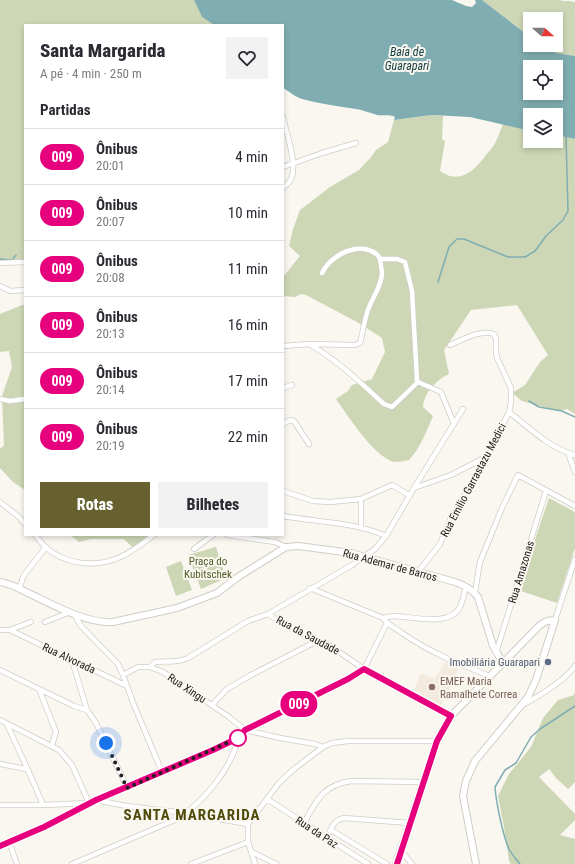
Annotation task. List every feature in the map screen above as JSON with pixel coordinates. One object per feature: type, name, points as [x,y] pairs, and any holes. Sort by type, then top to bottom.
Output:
[{"type":"street","points":[[284,122],[293,163],[292,178],[284,187]]},
{"type":"street","points":[[284,167],[356,143]]},
{"type":"street","points":[[284,346],[310,344],[359,344],[369,308],[381,279],[380,259],[373,252],[356,249],[333,259],[322,273]]},
{"type":"street","points":[[380,259],[397,259],[406,263],[412,291],[416,371],[418,382]]},
{"type":"street","points":[[0,263],[24,262]]},
{"type":"street","points":[[0,286],[10,291],[24,290]]},
{"type":"street","points":[[450,345],[475,335],[487,333],[494,334],[496,339],[497,358],[511,388],[509,412]]},
{"type":"street","points":[[310,344],[325,353],[347,370],[384,404],[392,407],[418,382]]},
{"type":"street","points":[[418,382],[441,392],[454,424]]},
{"type":"street","points":[[284,388],[292,385]]},
{"type":"street","points":[[0,399],[10,401],[24,399]]},
{"type":"street","points":[[124,675],[138,667],[150,666],[155,662],[180,661],[188,658],[248,621],[268,614],[365,557],[375,549],[386,536],[414,488],[464,409]]},
{"type":"street","name":"Rua Emilio Garrastazu Medici","points":[[418,572],[440,544],[451,518],[487,457],[509,412],[538,436],[575,456]]},
{"type":"street","points":[[284,423],[290,420],[294,421],[309,444]]},
{"type":"street","points":[[568,453],[575,472]]},
{"type":"street","points":[[414,488],[451,475],[487,457]]},
{"type":"street","points":[[503,663],[493,646],[480,602],[475,592],[480,562],[502,508],[518,475],[575,506]]},
{"type":"street","points":[[284,491],[314,501],[330,502],[361,499],[392,485],[410,496]]},
{"type":"street","name":"Rua Amazonas","points":[[496,652],[546,491]]},
{"type":"street","points":[[361,499],[361,527]]},
{"type":"street","points":[[0,502],[24,523]]},
{"type":"street","points":[[284,516],[361,527],[386,536]]},
{"type":"street","points":[[36,536],[46,547],[62,557],[89,564],[105,562],[118,558],[132,551],[153,536]]},
{"type":"street","points":[[194,548],[212,536]]},
{"type":"street","name":"Rua Ademar de Barros","points":[[234,536],[275,542],[286,547],[299,546],[351,553],[466,586],[475,592]]},
{"type":"street","points":[[19,589],[24,575],[46,547]]},
{"type":"street","points":[[0,582],[94,622],[103,623],[140,617],[177,608],[217,593],[238,577],[286,547]]},
{"type":"street","points":[[476,864],[464,796],[466,781],[475,761],[528,697],[536,680],[555,620],[574,568],[575,559]]},
{"type":"street","points":[[383,618],[394,616],[443,619],[450,617],[460,607],[466,586]]},
{"type":"street","points":[[310,588],[383,618],[387,623],[413,641],[451,661],[490,676]]},
{"type":"street","points":[[45,622],[72,613]]},
{"type":"street","points":[[72,613],[81,626],[118,664],[124,675],[127,686],[162,772]]},
{"type":"street","name":"Rua da Saudade","points":[[268,614],[295,631],[317,641],[326,643],[364,669],[451,716]]},
{"type":"street","points":[[396,864],[437,741],[451,716],[540,624],[555,620]]},
{"type":"street","name":"Rua Alvorada","points":[[0,630],[10,630],[31,622]]},
{"type":"street","points":[[0,846],[44,827],[89,803],[127,788],[238,738],[245,730],[348,679],[364,669],[387,623]]},
{"type":"street","name":"Rua Alvorada","points":[[10,630],[127,686]]},
{"type":"street","points":[[212,705],[227,689],[317,641]]},
{"type":"street","points":[[72,660],[87,710],[96,723],[127,788]]},
{"type":"street","name":"Rua Xingu","points":[[150,666],[163,672],[212,705],[245,730]]},
{"type":"street","points":[[521,706],[539,696],[564,677],[575,666]]},
{"type":"street","points":[[0,670],[74,706],[87,710]]},
{"type":"street","points":[[39,689],[56,732],[52,745]]},
{"type":"street","points":[[0,720],[52,745],[65,756],[72,765],[89,803]]},
{"type":"street","points":[[7,724],[43,805]]},
{"type":"street","points":[[245,730],[315,744],[323,747]]},
{"type":"street","points":[[72,864],[177,819],[186,813],[207,795],[227,766],[235,751],[238,738]]},
{"type":"street","points":[[256,864],[248,842],[248,824],[279,783],[294,769],[323,747],[332,743],[348,741],[437,741]]},
{"type":"street","points":[[0,764],[26,769]]},
{"type":"street","points":[[304,823],[321,795],[342,782],[424,782]]},
{"type":"street","name":"Rua da Paz","points":[[267,799],[368,864]]},
{"type":"street","points":[[96,800],[126,806],[186,813],[248,824]]},
{"type":"street","points":[[0,805],[89,803]]},
{"type":"street","points":[[327,838],[338,819],[344,818],[410,823]]},
{"type":"street","points":[[331,830],[387,864]]},
{"type":"street","points":[[9,842],[17,864]]},
{"type":"street","points":[[191,864],[248,842]]},
{"type":"street","points":[[358,857],[362,849]]},
{"type":"street","points":[[401,851],[412,864]]},
{"type":"street","points":[[252,852],[276,864]]},
{"type":"shaded area","name":"EMEF Maria Ramalhete Correa","points":[[445,662],[458,669],[441,706],[414,690],[421,673],[435,679]]},
{"type":"green space","points":[[0,0],[194,0],[202,17],[212,24],[24,24],[24,260],[0,262]]},
{"type":"green space","points":[[482,0],[559,0],[575,2],[575,56],[554,52],[563,52],[563,12],[523,12],[523,32]]},
{"type":"green space","points":[[431,115],[443,116],[442,139],[445,141],[440,171],[454,177],[466,174],[477,166],[494,145],[503,124],[523,129],[523,148],[563,148],[563,136],[575,139],[575,414],[567,409],[558,411],[522,401],[512,393],[525,385],[540,362],[548,355],[517,305],[471,310],[444,350],[449,374],[435,383],[428,392],[423,407],[433,416],[417,450],[409,460],[395,462],[383,456],[368,442],[353,424],[336,399],[348,391],[352,385],[372,379],[385,352],[382,338],[357,322],[306,295],[301,294],[295,297],[284,296],[284,276],[300,256],[289,246],[300,210],[330,187],[359,170],[376,150],[388,142],[394,120]]},
{"type":"green space","points":[[24,305],[24,489],[13,482],[0,468],[0,449],[4,445],[2,396],[12,367],[9,351],[0,352],[0,314]]},
{"type":"green space","points":[[549,498],[575,512],[575,548],[557,603],[518,590]]},
{"type":"green space","points":[[71,536],[147,536],[133,548],[124,539],[91,539],[79,542]]},
{"type":"green space","name":"Praça do Kubitschek","points":[[216,547],[226,578],[201,589],[188,555]]},
{"type":"green space","points":[[181,561],[192,590],[176,596],[166,567]]},
{"type":"green space","points":[[575,692],[575,782],[568,789],[549,769],[539,777],[575,814],[575,820],[560,835],[575,839],[575,864],[511,864],[509,861],[498,796],[509,774],[531,747],[543,718],[558,700],[574,695]]},
{"type":"water","name":"Baía de Guarapari","points":[[194,0],[452,0],[472,7],[476,3],[475,0],[482,0],[523,32],[523,52],[554,52],[575,56],[575,139],[563,136],[563,108],[523,108],[523,129],[470,117],[431,115],[394,120],[395,117],[377,115],[359,109],[322,104],[302,99],[284,89],[284,24],[212,24],[202,17]]},
{"type":"waterway","points":[[438,282],[449,247],[457,239],[464,239],[508,257],[525,257],[535,251],[546,236],[563,220],[568,211],[566,135]]},
{"type":"waterway","points":[[0,259],[12,260],[16,255]]},
{"type":"waterway","points":[[529,401],[539,407],[562,411],[575,417]]},
{"type":"waterway","points":[[520,864],[511,853],[504,836],[495,787],[505,770],[516,763],[531,737],[540,729],[575,706]]},
{"type":"bus line","name":"009","points":[[0,846],[44,827],[89,803],[127,788],[238,738],[245,730],[348,679],[364,669],[451,716],[437,741],[397,864]]},
{"type":"place","name":"Imobiliária Guarapari","points":[[548,662]]},
{"type":"place","name":"EMEF Maria Ramalhete Correa","points":[[432,687]]},
{"type":"district","name":"SANTA MARGARIDA","points":[[192,815]]},
{"type":"route","points":[[106,743],[127,788],[238,738]]}]
